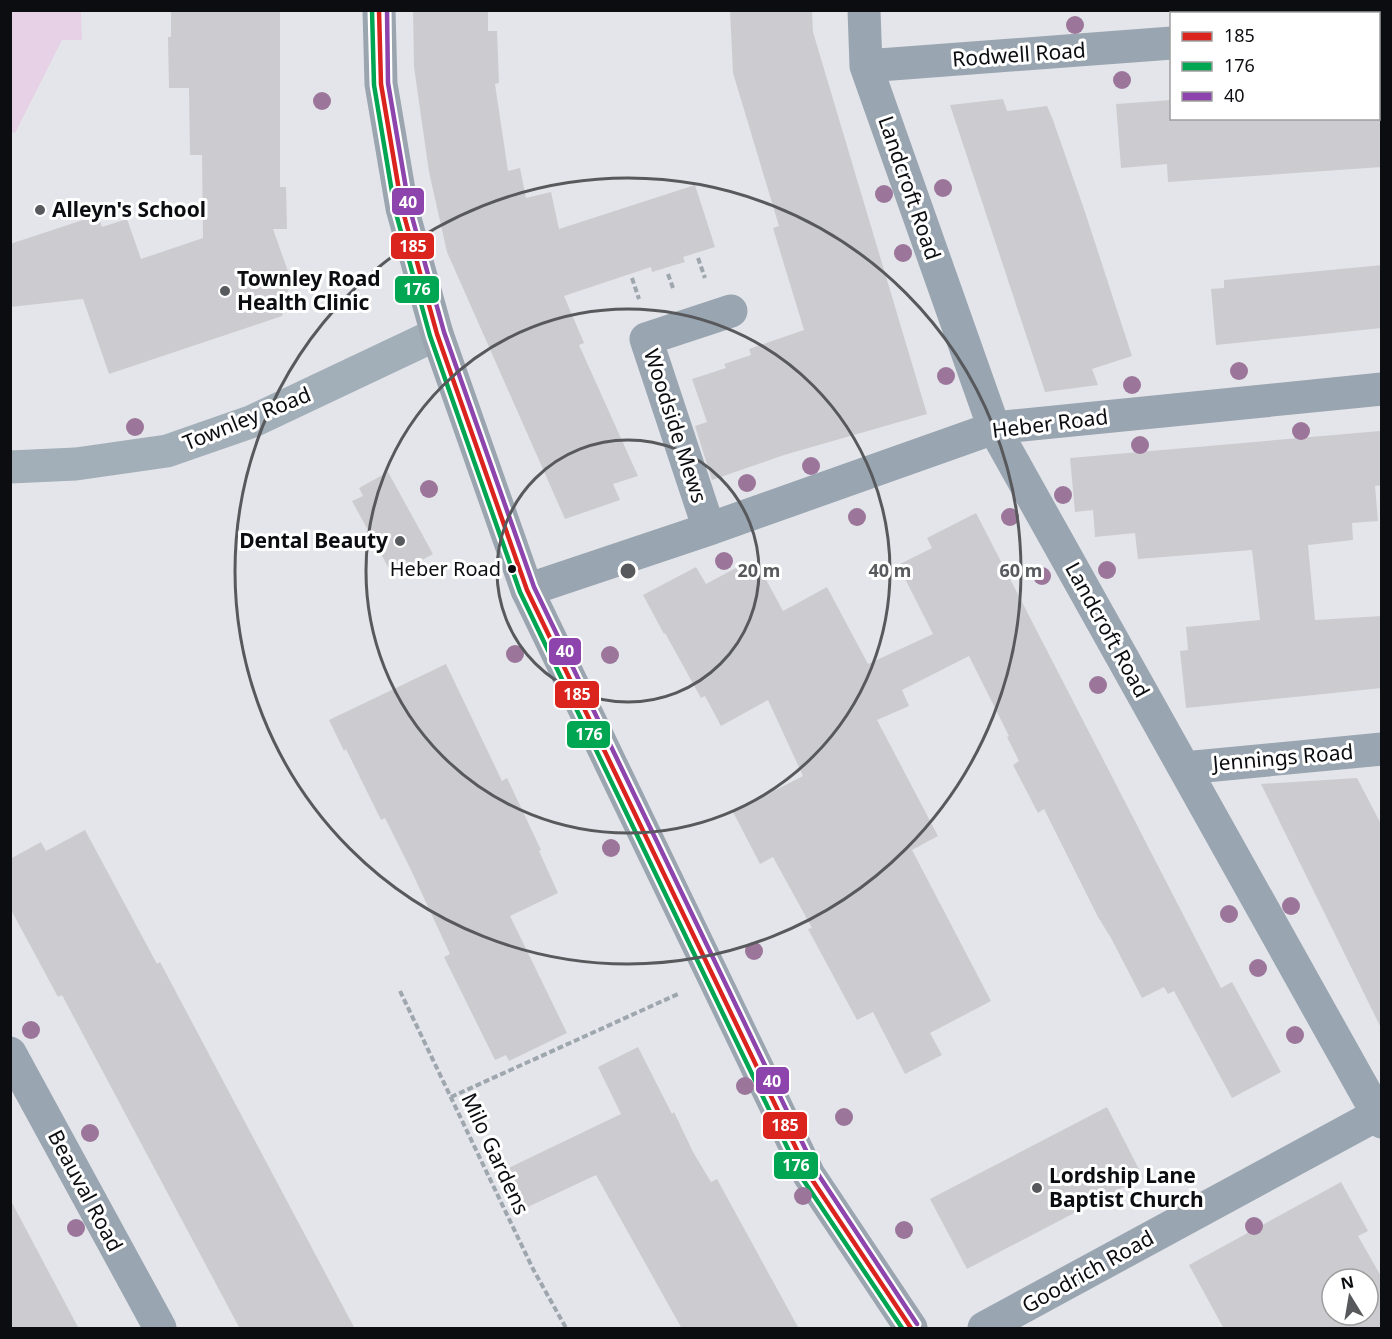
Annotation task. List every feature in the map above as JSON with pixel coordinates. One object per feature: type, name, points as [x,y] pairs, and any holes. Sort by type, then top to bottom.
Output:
[{"type":"main road","points":[[379,10],[381,84],[402,208],[437,334],[527,590],[809,1175],[911,1329]]},
{"type":"street","name":"Landcroft Road","points":[[864,10],[866,66],[994,428],[1380,1116]]},
{"type":"street","name":"Rodwell Road","points":[[866,66],[1170,43]]},
{"type":"street","name":"Woodside Mews","points":[[709,529],[646,339],[731,311]]},
{"type":"street","name":"Townley Road","points":[[10,467],[76,464],[167,451],[253,421],[437,334]]},
{"type":"street","name":"Heber Road","points":[[527,590],[709,529],[994,428],[1382,389]]},
{"type":"street","name":"Jennings Road","points":[[1184,768],[1382,749]]},
{"type":"street","name":"Beauval Road","points":[[10,1053],[160,1329]]},
{"type":"street","name":"Goodrich Road","points":[[984,1329],[1380,1116]]},
{"type":"path","points":[[451,1097],[714,977]]},
{"type":"path","name":"Milo Gardens","points":[[400,991],[533,1269],[566,1329]]},
{"type":"shaded area","points":[[10,11],[81,11],[82,40],[62,40],[15,133],[10,132]]},
{"type":"building","points":[[171,10],[280,10],[280,187],[286,187],[287,229],[273,229],[291,280],[282,316],[109,374],[83,299],[10,307],[10,244],[98,215],[102,227],[127,219],[141,259],[203,238],[202,155],[190,155],[189,88],[169,88],[168,37],[171,37]]},
{"type":"building","points":[[413,10],[488,10],[488,31],[497,31],[499,83],[495,84],[508,171],[520,168],[526,198],[551,192],[559,229],[695,185],[715,247],[683,257],[685,262],[652,272],[651,267],[564,296],[584,343],[579,345],[638,476],[613,484],[620,500],[565,519],[447,252],[429,172],[414,67]]},
{"type":"building","points":[[730,10],[812,10],[813,32],[927,414],[784,455],[712,480],[695,426],[707,422],[692,379],[726,368],[724,364],[751,355],[749,349],[804,330],[773,228],[779,226],[733,73]]},
{"type":"building","points":[[1003,99],[1007,111],[1047,106],[1085,212],[1132,356],[1092,369],[1098,385],[1045,392],[950,105]]},
{"type":"building","points":[[1170,100],[1170,120],[1380,120],[1382,118],[1382,167],[1168,182],[1167,164],[1121,168],[1116,104]]},
{"type":"building","points":[[1382,265],[1382,328],[1216,345],[1211,289],[1224,288],[1224,280]]},
{"type":"building","points":[[1380,431],[1382,485],[1375,486],[1378,521],[1352,523],[1353,540],[1308,545],[1315,620],[1382,616],[1382,688],[1186,708],[1180,651],[1188,650],[1186,627],[1260,620],[1252,550],[1138,559],[1135,533],[1095,537],[1093,510],[1075,512],[1070,458]]},
{"type":"building","name":"Dental Beauty","points":[[388,472],[433,554],[393,576],[352,501],[363,496],[359,488]]},
{"type":"building","points":[[976,513],[1221,988],[1232,982],[1281,1072],[1232,1098],[1174,991],[1168,994],[1164,987],[1142,998],[1044,809],[1038,813],[1013,765],[1019,761],[1007,737],[1009,736],[969,656],[902,690],[909,706],[877,720],[938,836],[912,850],[991,1001],[930,1033],[942,1055],[905,1074],[873,1012],[857,1020],[808,929],[812,928],[773,857],[760,864],[733,812],[803,776],[768,700],[721,726],[705,696],[701,698],[643,595],[696,567],[706,584],[747,562],[755,578],[763,574],[783,611],[827,587],[868,664],[933,634],[898,565],[932,548],[927,538]]},
{"type":"building","points":[[446,664],[502,781],[507,778],[541,850],[539,851],[558,893],[510,916],[567,1033],[509,1061],[506,1055],[495,1060],[444,957],[450,954],[410,868],[385,818],[381,820],[329,720]]},
{"type":"building","points":[[1357,778],[1382,826],[1382,1030],[1261,784]]},
{"type":"building","points":[[85,830],[157,964],[160,962],[355,1329],[240,1329],[62,995],[58,997],[10,908],[10,859],[41,842],[46,851]]},
{"type":"building","points":[[638,1047],[693,1152],[711,1182],[717,1179],[799,1329],[682,1329],[596,1175],[515,1213],[496,1174],[621,1114],[598,1067]]},
{"type":"building","name":"Lordship Lane Baptist Church","points":[[1107,1107],[1143,1177],[967,1269],[930,1199]]},
{"type":"building","points":[[1341,1182],[1368,1231],[1358,1236],[1376,1267],[1320,1267],[1320,1327],[1380,1327],[1380,1274],[1382,1278],[1382,1329],[1224,1329],[1189,1265]]},
{"type":"building","points":[[10,1199],[45,1265],[79,1329],[10,1329]]},
{"type":"transit line","name":"176","points":[[372,10],[374,85],[395,210],[430,336],[520,592],[802,1178],[902,1328]]},
{"type":"transit line","name":"185","points":[[379,10],[381,84],[402,208],[437,334],[527,590],[809,1175],[911,1328]]},
{"type":"transit line","name":"40","points":[[387,10],[388,83],[409,206],[444,332],[534,587],[816,1171],[917,1324]]},
{"type":"place","name":"Alleyn's School","points":[[40,210]]},
{"type":"place","name":"Townley Road Health Clinic","points":[[225,291]]},
{"type":"place","name":"Dental Beauty","points":[[400,541]]},
{"type":"place","name":"Heber Road","points":[[512,569]]},
{"type":"place","name":"Lordship Lane Baptist Church","points":[[1037,1188]]}]
